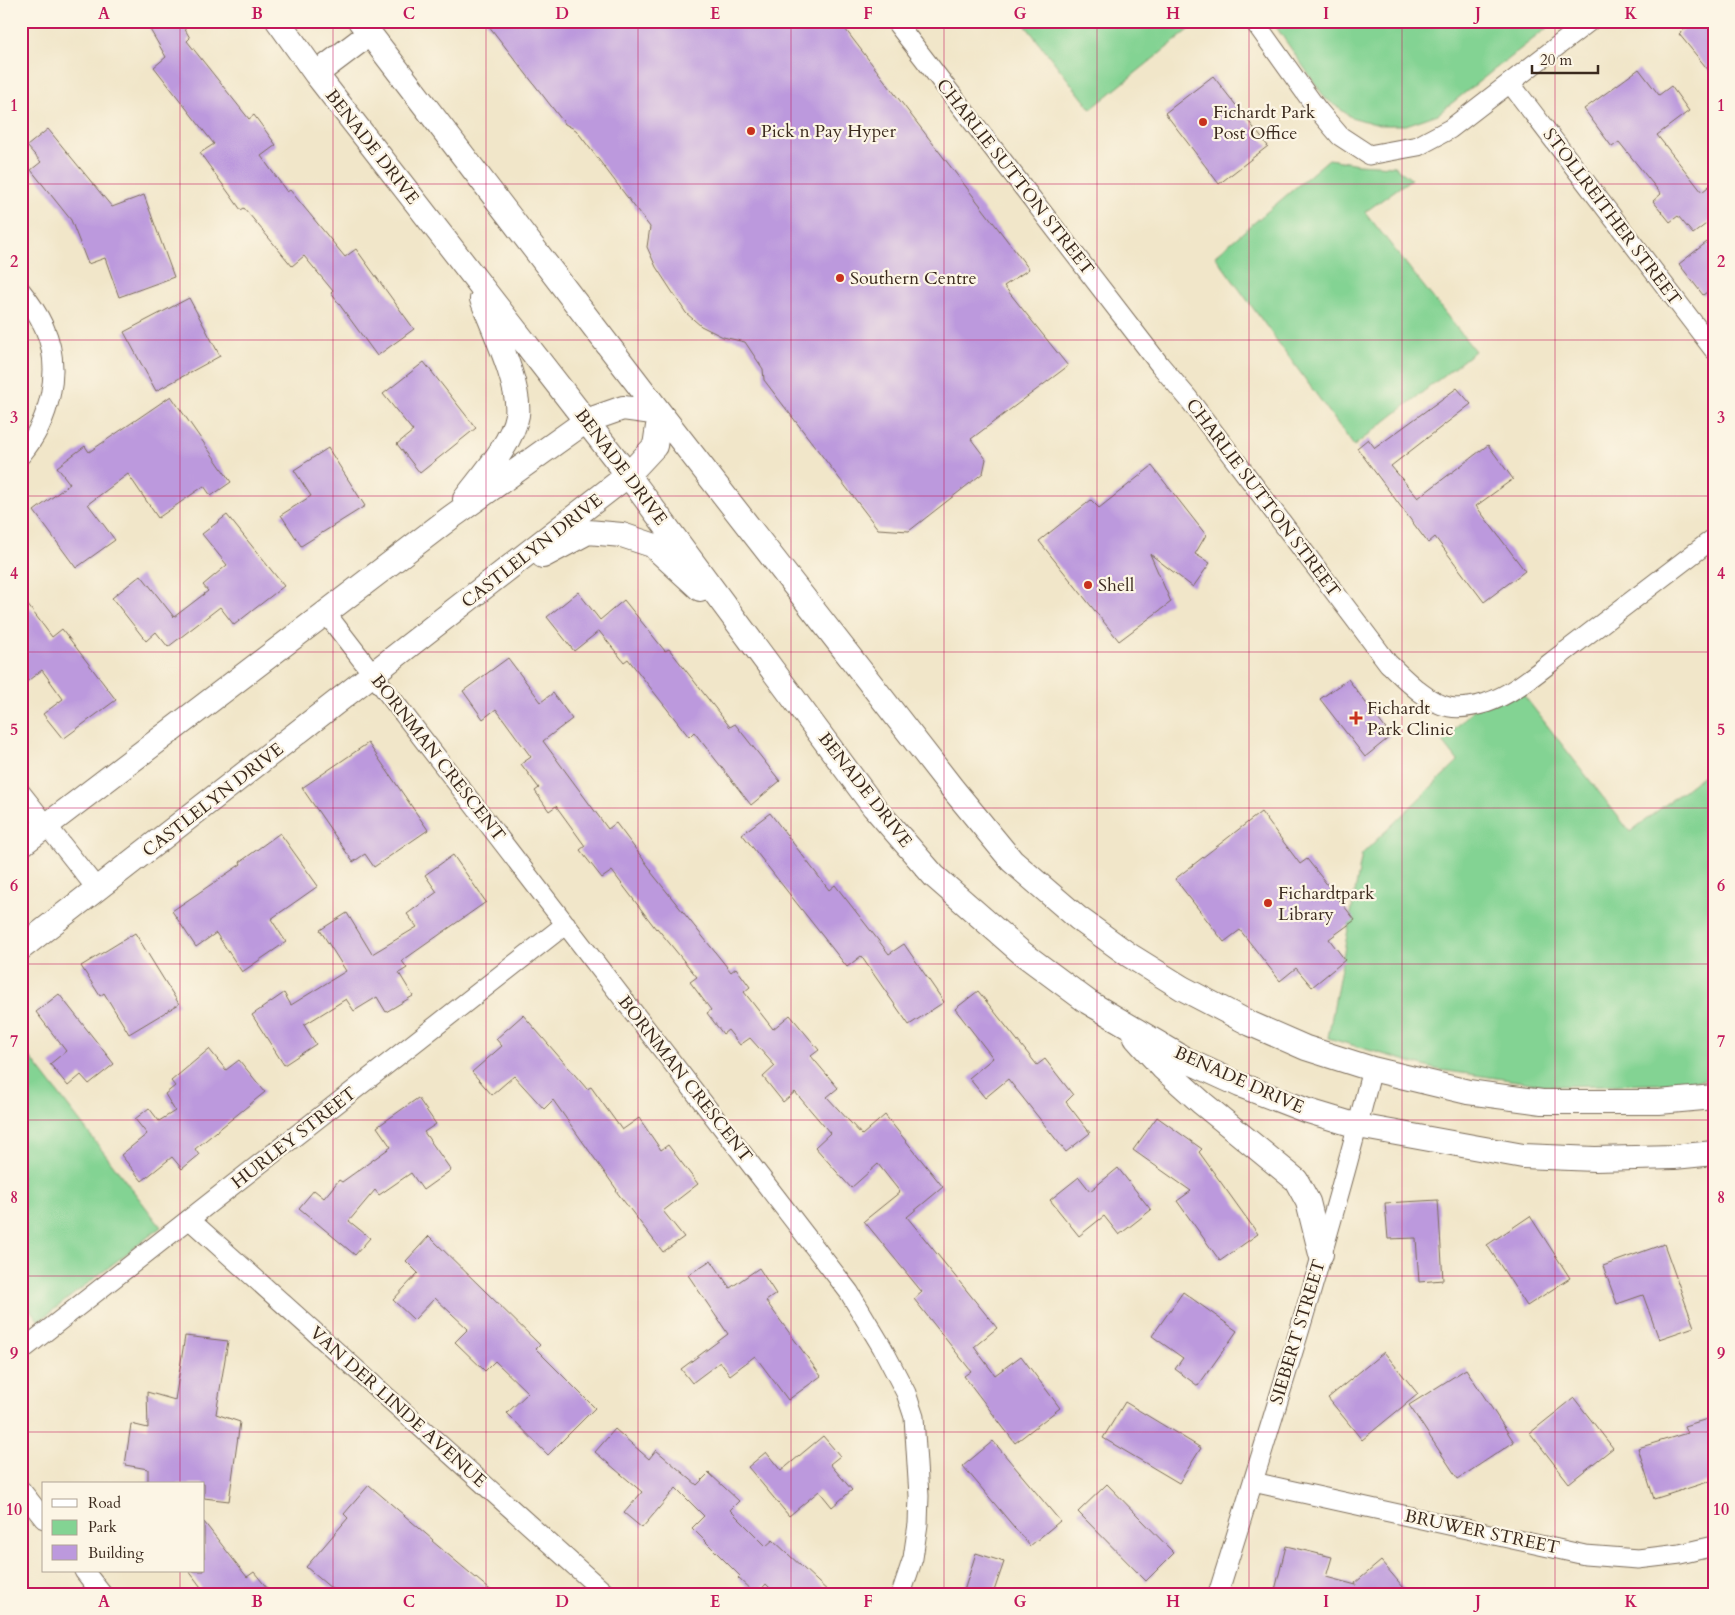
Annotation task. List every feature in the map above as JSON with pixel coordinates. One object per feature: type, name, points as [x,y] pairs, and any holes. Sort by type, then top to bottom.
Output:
[{"type":"street","name":"BENADE DRIVE","points":[[278,21],[316,74],[628,475],[874,808],[934,876],[1022,953],[1088,1002],[1190,1062],[1240,1085],[1305,1110],[1358,1126],[1523,1156],[1595,1160],[1674,1157],[1714,1153]]},
{"type":"street","name":"CHARLIE SUTTON STREET","points":[[895,21],[1160,365],[1188,398],[1388,663],[1410,684],[1429,698],[1448,707],[1464,707],[1486,703],[1506,694],[1594,630],[1714,538]]},
{"type":"street","points":[[1254,21],[1317,109],[1340,136],[1369,155],[1418,146],[1450,129],[1590,21]]},
{"type":"street","points":[[316,74],[364,27],[660,413],[952,788],[1012,860],[1078,918],[1129,955],[1182,988],[1251,1024],[1306,1048],[1372,1069],[1468,1092],[1542,1102],[1659,1102],[1714,1097]]},
{"type":"street","name":"STOLLREITHER STREET","points":[[1510,83],[1714,350]]},
{"type":"street","points":[[450,518],[505,444],[516,416],[517,392],[472,274]]},
{"type":"street","points":[[21,291],[32,306],[44,329],[54,363],[51,397],[40,426],[29,446],[21,455]]},
{"type":"street","points":[[21,845],[450,518],[586,421],[623,408],[660,413]]},
{"type":"street","name":"CASTLELYN DRIVE","points":[[21,948],[628,475],[655,446],[660,413]]},
{"type":"street","points":[[484,588],[588,532],[622,534],[652,546],[741,628]]},
{"type":"street","name":"BORNMAN CRESCENT","points":[[325,612],[849,1292],[882,1347],[902,1386],[914,1417],[919,1496],[918,1524],[913,1558],[901,1594]]},
{"type":"street","points":[[21,793],[97,889]]},
{"type":"street","name":"HURLEY STREET","points":[[21,1351],[566,924]]},
{"type":"street","points":[[1121,1022],[1162,1068],[1296,1180],[1308,1202],[1322,1254]]},
{"type":"street","name":"SIEBERT STREET","points":[[1218,1594],[1322,1254],[1372,1069]]},
{"type":"street","name":"VAN DER LINDE AVENUE","points":[[189,1219],[606,1594]]},
{"type":"street","name":"BRUWER STREET","points":[[1253,1482],[1585,1555],[1638,1559],[1680,1554],[1714,1546]]},
{"type":"street","points":[[21,1490],[42,1516]]},
{"type":"street","points":[[85,1572],[102,1594]]},
{"type":"green space","points":[[1022,21],[1200,21],[1091,109]]},
{"type":"green space","points":[[1272,21],[1556,21],[1438,114],[1406,125],[1379,125],[1351,117],[1325,98]]},
{"type":"green space","points":[[1329,159],[1358,164],[1394,166],[1411,179],[1365,212],[1475,351],[1354,446],[1215,256]]},
{"type":"green space","points":[[1522,693],[1630,832],[1714,767],[1714,1079],[1658,1084],[1551,1086],[1434,1069],[1328,1038],[1362,854],[1458,761],[1443,742],[1475,707]]},
{"type":"green space","points":[[21,1045],[161,1227],[39,1321],[21,1298]]},
{"type":"building","points":[[145,21],[180,21],[190,38],[187,41],[249,119],[254,115],[276,145],[261,156],[287,192],[290,190],[345,257],[356,249],[414,329],[377,356],[331,293],[333,291],[304,256],[292,266],[244,208],[241,210],[200,153],[214,144],[154,67],[166,57]]},
{"type":"building","name":"Southern Centre","points":[[485,21],[839,21],[1029,269],[1004,286],[1068,366],[971,439],[986,459],[983,473],[909,531],[878,529],[764,380],[763,369],[745,342],[723,337],[701,326],[686,313],[656,267],[647,247],[650,227],[576,130],[565,124]]},
{"type":"building","points":[[1694,21],[1714,21],[1714,77],[1679,34]]},
{"type":"building","points":[[1639,69],[1659,95],[1671,86],[1689,111],[1657,135],[1702,192],[1714,182],[1714,218],[1693,234],[1678,216],[1670,222],[1653,201],[1661,194],[1619,142],[1612,147],[1584,109]]},
{"type":"building","points":[[1213,76],[1268,146],[1219,184],[1165,113]]},
{"type":"building","points":[[48,129],[112,207],[144,195],[174,277],[119,297],[105,258],[88,264],[71,220],[31,170],[41,162],[27,146]]},
{"type":"building","points":[[1707,242],[1714,251],[1714,287],[1703,295],[1679,264]]},
{"type":"building","points":[[189,298],[220,356],[156,391],[124,332]]},
{"type":"building","points":[[424,362],[476,428],[420,473],[397,444],[413,431],[383,394]]},
{"type":"building","points":[[1457,388],[1471,404],[1391,466],[1418,498],[1488,445],[1513,479],[1476,506],[1525,571],[1484,602],[1435,537],[1428,543],[1357,448],[1368,439],[1375,448]]},
{"type":"building","points":[[171,396],[231,482],[211,496],[204,486],[158,518],[128,474],[88,504],[115,540],[76,568],[34,511],[70,484],[57,467],[85,446],[89,452]]},
{"type":"building","points":[[328,448],[365,506],[301,546],[281,515],[311,496],[294,470]]},
{"type":"building","points":[[1152,466],[1206,535],[1195,554],[1210,563],[1193,587],[1150,554],[1171,602],[1119,641],[1039,541],[1091,500],[1099,508]]},
{"type":"building","points":[[227,515],[284,586],[234,625],[220,607],[168,647],[156,632],[146,641],[112,598],[141,575],[174,617],[208,591],[203,585],[227,565],[202,534]]},
{"type":"building","points":[[578,592],[600,620],[624,600],[665,651],[669,649],[730,727],[735,724],[780,781],[751,805],[694,732],[689,737],[628,659],[624,662],[599,631],[574,651],[547,617]]},
{"type":"building","points":[[21,596],[52,637],[62,629],[116,700],[63,739],[43,714],[63,699],[42,670],[21,686]]},
{"type":"building","points":[[508,658],[541,702],[553,693],[572,719],[543,741],[608,829],[616,823],[651,872],[731,972],[736,968],[750,987],[744,992],[773,1029],[790,1015],[819,1050],[811,1056],[838,1088],[827,1097],[862,1135],[885,1115],[943,1187],[907,1217],[997,1328],[974,1347],[995,1375],[1021,1356],[1060,1408],[1015,1443],[964,1376],[971,1371],[914,1299],[922,1292],[864,1221],[900,1192],[878,1164],[851,1188],[815,1147],[830,1133],[795,1092],[783,1102],[763,1077],[775,1066],[750,1038],[740,1045],[728,1030],[723,1034],[707,1013],[711,1010],[690,982],[697,977],[656,929],[612,871],[602,878],[580,850],[585,846],[556,806],[549,811],[535,791],[539,788],[521,764],[531,757],[496,709],[483,719],[463,691]]},
{"type":"building","name":"Fichardt Park Clinic","points":[[1348,679],[1391,736],[1365,757],[1320,699]]},
{"type":"building","points":[[368,743],[428,830],[374,867],[365,854],[353,862],[302,788]]},
{"type":"building","name":"Fichardtpark Library","points":[[1261,812],[1300,864],[1307,859],[1355,920],[1329,939],[1345,960],[1312,987],[1296,968],[1280,981],[1240,930],[1224,942],[1175,879]]},
{"type":"building","points":[[770,813],[829,890],[835,885],[889,954],[904,944],[944,1002],[909,1025],[861,956],[847,967],[742,834]]},
{"type":"building","points":[[280,833],[318,886],[271,919],[286,942],[242,972],[216,933],[196,947],[172,911],[241,864],[240,862]]},
{"type":"building","points":[[453,855],[486,902],[402,961],[407,968],[399,973],[413,996],[386,1012],[377,997],[354,1011],[346,999],[304,1025],[316,1044],[284,1065],[252,1015],[284,993],[291,1005],[346,971],[320,930],[347,913],[372,954],[417,927],[407,914],[437,892],[425,875]]},
{"type":"building","points":[[135,933],[179,1004],[129,1034],[104,993],[100,996],[81,966]]},
{"type":"building","points":[[978,991],[1037,1065],[1045,1059],[1073,1095],[1066,1102],[1090,1133],[1066,1152],[1008,1079],[985,1098],[969,1078],[993,1058],[955,1009]]},
{"type":"building","points":[[59,994],[114,1064],[89,1084],[81,1075],[68,1086],[50,1064],[66,1051],[36,1012]]},
{"type":"building","points":[[523,1015],[587,1089],[591,1087],[622,1130],[639,1118],[661,1150],[668,1145],[698,1184],[663,1211],[684,1237],[663,1252],[616,1191],[553,1100],[544,1109],[514,1076],[492,1095],[472,1072],[502,1046],[496,1039]]},
{"type":"building","points":[[209,1049],[226,1070],[239,1060],[265,1092],[195,1149],[199,1155],[182,1169],[172,1157],[142,1181],[121,1155],[147,1134],[135,1119],[149,1108],[159,1121],[175,1111],[165,1094],[175,1086],[171,1081]]},
{"type":"building","points":[[418,1098],[436,1124],[424,1132],[451,1170],[423,1190],[411,1173],[379,1195],[375,1190],[349,1221],[370,1238],[355,1255],[299,1208],[314,1190],[324,1198],[339,1180],[342,1182],[391,1147],[377,1127]]},
{"type":"building","points":[[1157,1117],[1202,1149],[1199,1152],[1258,1234],[1220,1261],[1177,1201],[1191,1191],[1133,1150]]},
{"type":"building","points":[[1118,1168],[1151,1210],[1119,1235],[1104,1216],[1079,1236],[1050,1200],[1079,1177],[1090,1191]]},
{"type":"building","points":[[1438,1200],[1443,1280],[1419,1282],[1416,1238],[1388,1239],[1385,1203]]},
{"type":"building","points":[[1530,1216],[1570,1278],[1527,1306],[1487,1245]]},
{"type":"building","points":[[429,1236],[540,1345],[536,1349],[595,1408],[548,1455],[507,1413],[528,1393],[495,1361],[485,1371],[455,1342],[468,1329],[435,1298],[414,1320],[393,1300],[418,1273],[406,1261]]},
{"type":"building","points":[[1664,1244],[1694,1327],[1659,1339],[1643,1295],[1617,1304],[1603,1266]]},
{"type":"building","points":[[711,1260],[730,1288],[759,1268],[776,1294],[766,1301],[821,1376],[788,1400],[755,1356],[730,1375],[720,1362],[692,1383],[681,1369],[728,1334],[688,1275]]},
{"type":"building","points":[[1183,1292],[1237,1331],[1198,1386],[1175,1369],[1183,1358],[1152,1336]]},
{"type":"building","points":[[185,1336],[228,1341],[216,1414],[240,1422],[229,1501],[205,1498],[205,1482],[148,1482],[148,1469],[125,1465],[131,1424],[148,1428],[147,1392],[175,1400]]},
{"type":"building","points":[[1384,1352],[1418,1394],[1362,1440],[1328,1398]]},
{"type":"building","points":[[1466,1369],[1514,1442],[1458,1479],[1409,1405]]},
{"type":"building","points":[[1574,1398],[1613,1448],[1569,1483],[1530,1433]]},
{"type":"building","points":[[1125,1402],[1201,1448],[1179,1483],[1103,1438]]},
{"type":"building","points":[[1714,1417],[1714,1480],[1654,1499],[1638,1448],[1687,1433],[1684,1426]]},
{"type":"building","points":[[615,1429],[649,1459],[656,1450],[697,1485],[709,1473],[739,1501],[730,1510],[766,1546],[773,1540],[831,1594],[776,1594],[766,1584],[755,1594],[738,1578],[740,1576],[692,1528],[704,1516],[676,1488],[642,1528],[624,1513],[642,1492],[595,1452]]},
{"type":"building","points":[[823,1436],[840,1456],[830,1464],[852,1490],[832,1507],[819,1491],[789,1516],[748,1467],[766,1452],[781,1471]]},
{"type":"building","points":[[993,1441],[1060,1521],[1030,1546],[963,1466]]},
{"type":"building","points":[[1107,1484],[1174,1553],[1146,1581],[1078,1512]]},
{"type":"building","points":[[369,1485],[495,1594],[338,1594],[306,1567],[348,1518],[344,1514]]},
{"type":"building","points":[[205,1523],[247,1577],[254,1572],[272,1594],[206,1594],[190,1572],[205,1572]]},
{"type":"building","points":[[1286,1546],[1332,1557],[1326,1577],[1356,1585],[1355,1583],[1381,1561],[1409,1594],[1274,1594]]},
{"type":"building","points":[[976,1553],[1004,1562],[993,1594],[963,1594]]},
{"type":"place","name":"Fichardt Park Post Office","points":[[1203,122]]},
{"type":"place","name":"Pick n Pay Hyper","points":[[751,131]]},
{"type":"place","name":"Southern Centre","points":[[840,278]]},
{"type":"place","name":"Shell","points":[[1088,585]]},
{"type":"place","name":"Fichardt Park Clinic","points":[[1356,718]]},
{"type":"place","name":"Fichardtpark Library","points":[[1268,903]]}]
